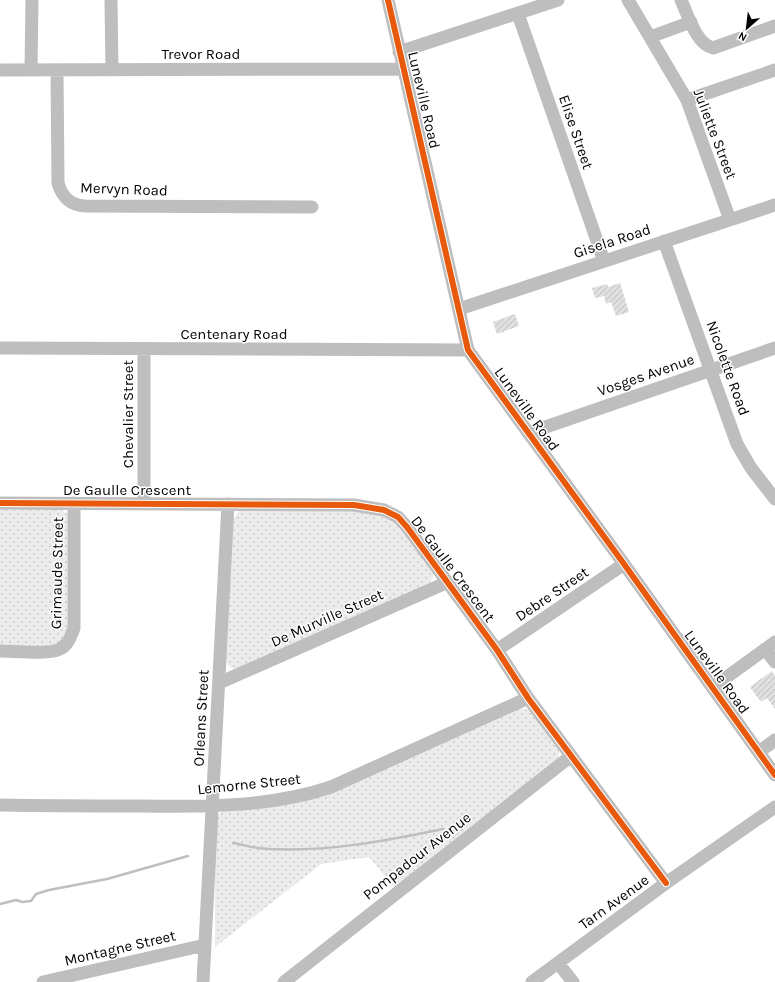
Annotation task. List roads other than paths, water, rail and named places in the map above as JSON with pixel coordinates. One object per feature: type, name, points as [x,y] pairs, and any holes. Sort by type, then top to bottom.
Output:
[{"type":"street","points":[[31,70],[32,0]]},
{"type":"street","points":[[111,0],[112,70]]},
{"type":"street","name":"Luneville Road","points":[[388,0],[468,350],[713,687],[775,775]]},
{"type":"street","points":[[400,52],[558,0]]},
{"type":"street","name":"Juliette Street","points":[[628,0],[687,100],[730,220]]},
{"type":"street","points":[[681,0],[701,41],[709,47],[713,48],[775,26]]},
{"type":"street","name":"Elise Street","points":[[518,14],[604,261]]},
{"type":"street","points":[[650,37],[691,22]]},
{"type":"street","name":"Trevor Road","points":[[0,70],[403,68]]},
{"type":"street","name":"Mervyn Road","points":[[57,70],[58,183],[60,191],[70,202],[85,206],[312,208]]},
{"type":"street","points":[[687,100],[775,70]]},
{"type":"street","name":"Gisela Road","points":[[459,309],[775,205]]},
{"type":"street","name":"Nicolette Road","points":[[664,241],[737,444],[751,468],[775,499]]},
{"type":"street","name":"Centenary Road","points":[[0,348],[468,350]]},
{"type":"street","name":"Vosges Avenue","points":[[528,433],[775,348]]},
{"type":"street","name":"Chevalier Street","points":[[144,349],[144,503]]},
{"type":"street","name":"De Gaulle Crescent","points":[[0,503],[354,505],[384,510],[398,517],[448,582],[497,650],[528,698],[666,883]]},
{"type":"street","name":"Grimaude Street","points":[[0,651],[52,652],[60,649],[71,638],[74,628],[74,503]]},
{"type":"street","name":"Orleans Street","points":[[203,982],[228,504]]},
{"type":"street","name":"Debre Street","points":[[497,650],[624,564]]},
{"type":"street","name":"De Murville Street","points":[[219,683],[448,582]]},
{"type":"street","points":[[713,687],[770,646],[775,662]]},
{"type":"street","name":"Lemorne Street","points":[[0,805],[212,807],[310,794],[528,698]]},
{"type":"street","points":[[759,752],[775,740]]},
{"type":"street","name":"Pompadour Avenue","points":[[284,982],[571,756]]},
{"type":"street","name":"Tarn Avenue","points":[[532,982],[666,883],[775,807]]},
{"type":"street","name":"Montagne Street","points":[[43,982],[204,945]]},
{"type":"street","points":[[558,963],[573,982]]},
{"type":"waterway","points":[[233,843],[264,849],[313,849],[356,845],[443,829]]},
{"type":"waterway","points":[[0,904],[16,900],[22,902],[31,901],[36,894],[49,890],[107,879],[188,856]]}]
